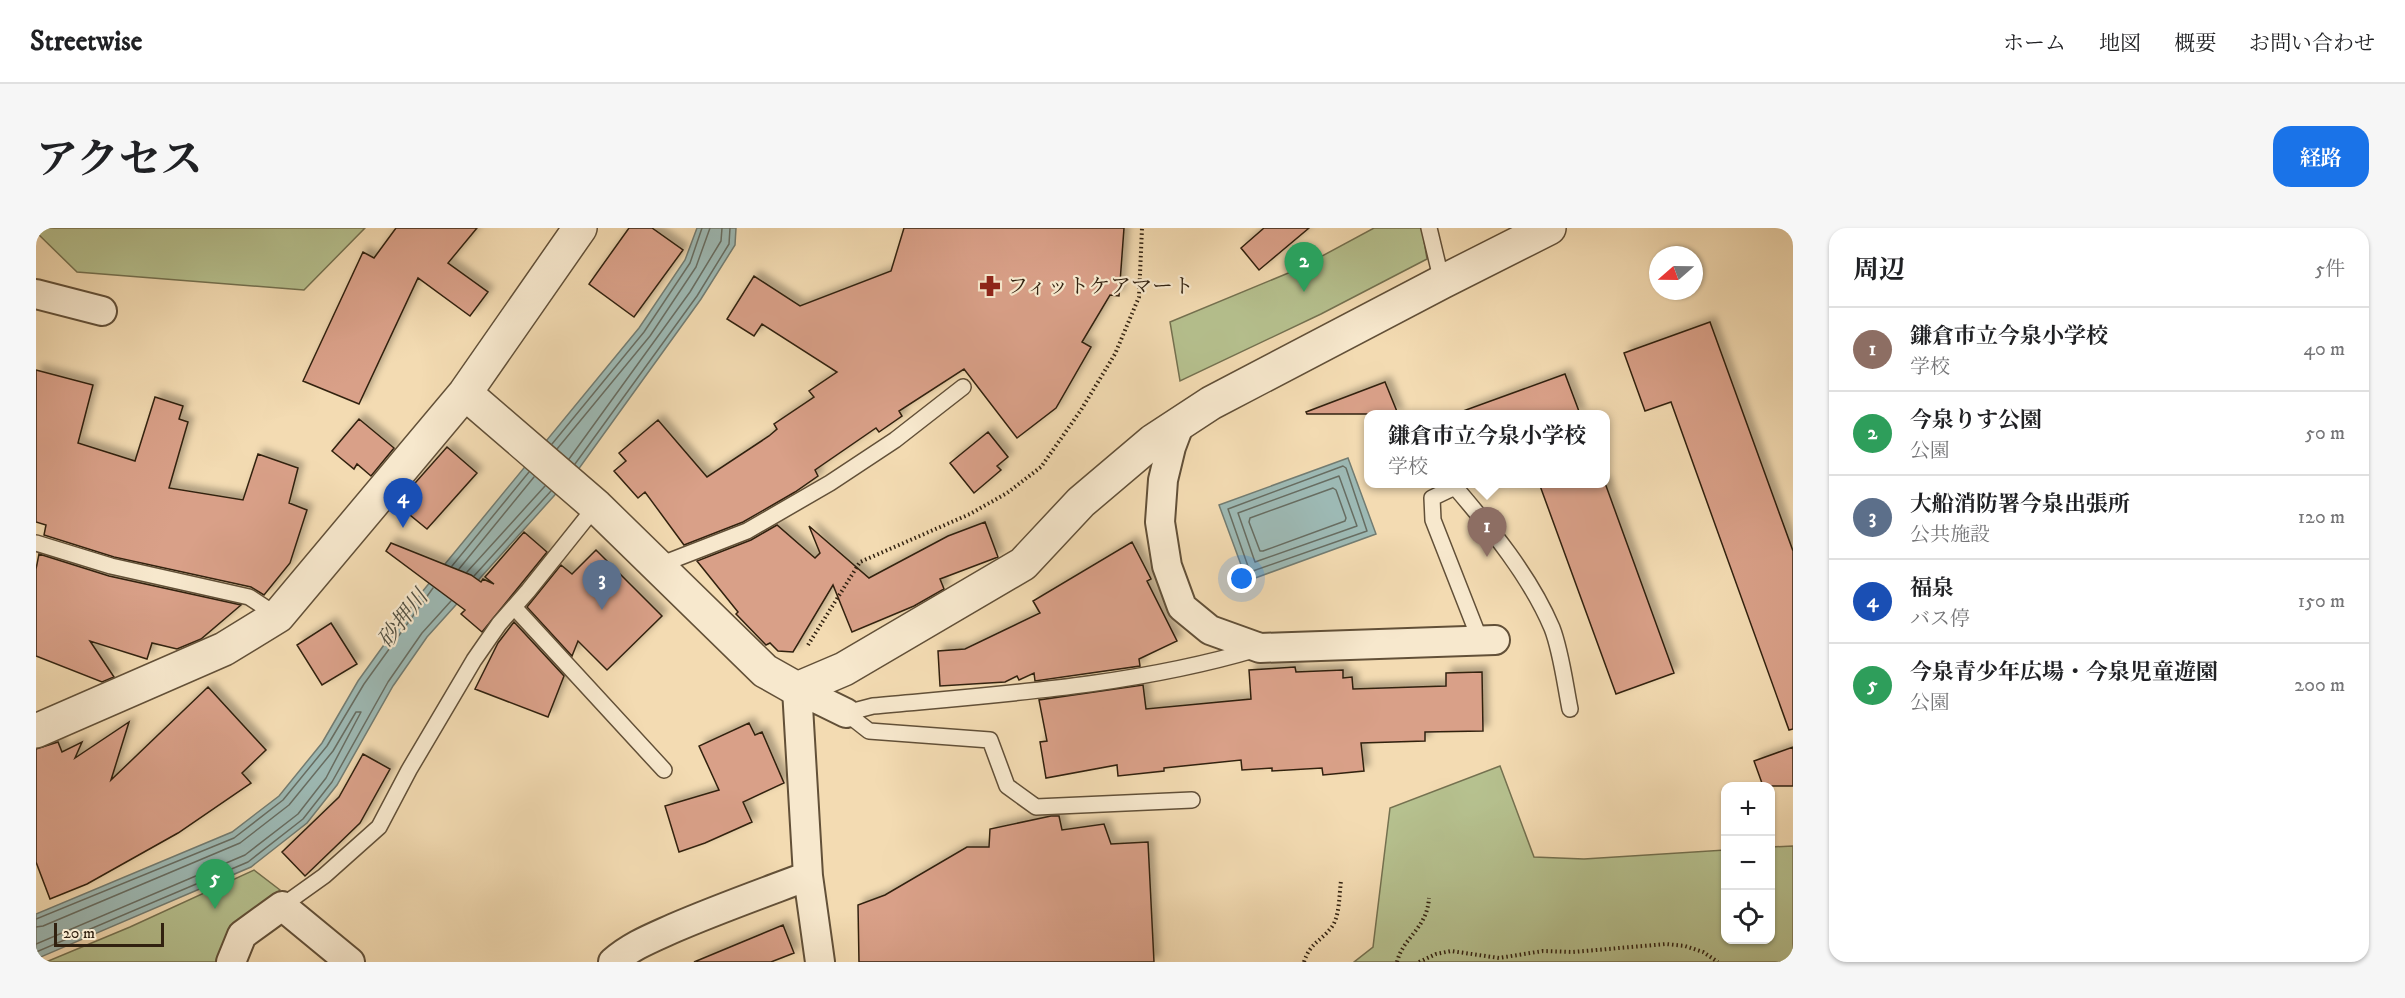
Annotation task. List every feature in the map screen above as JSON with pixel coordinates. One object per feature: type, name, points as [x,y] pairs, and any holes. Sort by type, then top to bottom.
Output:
[{"type":"street","points":[[36,732],[224,650],[278,616],[465,393],[580,228]]},
{"type":"street","points":[[797,689],[844,669],[1023,564],[1081,502],[1153,441],[1211,403],[1549,228]]},
{"type":"street","points":[[36,294],[102,311]]},
{"type":"street","points":[[465,393],[596,506],[765,671],[846,713]]},
{"type":"street","points":[[1180,423],[1163,480],[1160,522],[1167,566],[1182,607],[1210,630],[1260,648],[1488,640]]},
{"type":"street","points":[[797,689],[808,876],[820,962]]},
{"type":"street","points":[[613,962],[625,952],[711,912],[808,876]]},
{"type":"street","points":[[231,962],[242,935],[282,906],[350,962]]},
{"type":"lane","points":[[1429,228],[1442,282]]},
{"type":"lane","points":[[657,566],[747,531],[830,483],[895,440],[963,387]]},
{"type":"lane","points":[[1453,488],[1432,498],[1433,520],[1488,640]]},
{"type":"lane","points":[[1456,488],[1485,522],[1532,588],[1552,629],[1570,709]]},
{"type":"lane","points":[[282,906],[324,876],[379,827],[409,770],[474,660],[499,624],[596,506]]},
{"type":"lane","points":[[36,543],[111,566],[249,597],[278,616]]},
{"type":"lane","points":[[514,608],[664,770]]},
{"type":"lane","points":[[846,713],[873,706],[1112,681],[1225,658],[1260,648]]},
{"type":"lane","points":[[846,713],[869,731],[990,740],[1007,786],[1036,807],[1192,800]]},
{"type":"path","points":[[797,689],[800,658],[860,562],[970,514],[1007,494],[1041,467],[1081,410],[1115,354],[1139,297],[1142,228]]},
{"type":"path","points":[[1304,962],[1312,944],[1330,929],[1335,921],[1341,881]]},
{"type":"path","points":[[1397,962],[1402,950],[1424,920],[1429,898]]},
{"type":"path","points":[[1419,962],[1436,954],[1450,951],[1499,958],[1543,951],[1573,952],[1666,944],[1685,946],[1703,952],[1718,962]]},
{"type":"green space","points":[[36,228],[365,228],[304,290],[77,272],[36,232]]},
{"type":"green space","points":[[1374,228],[1422,228],[1427,259],[1321,314],[1180,381],[1170,322],[1298,269]]},
{"type":"green space","points":[[1500,766],[1534,857],[1584,859],[1721,850],[1721,944],[1775,944],[1775,847],[1793,846],[1793,962],[1354,962],[1373,947],[1390,808]]},
{"type":"green space","points":[[254,870],[280,890],[231,934],[220,962],[46,962],[130,927]]},
{"type":"water","name":"砂押川","points":[[697,228],[736,228],[735,245],[701,299],[580,467],[427,637],[393,686],[337,785],[307,823],[251,867],[36,959],[36,914],[232,832],[279,796],[322,743],[358,681],[422,592],[639,328],[685,260]]},
{"type":"water","points":[[1348,458],[1376,534],[1247,581],[1219,505]]},
{"type":"building","points":[[396,228],[477,228],[448,263],[488,292],[470,316],[418,278],[359,404],[303,381],[363,252],[374,258]]},
{"type":"building","points":[[629,228],[652,228],[683,250],[634,317],[589,284]]},
{"type":"building","points":[[904,228],[1124,228],[1119,296],[1110,295],[1082,342],[1091,347],[1056,408],[1017,438],[964,369],[899,411],[902,416],[879,432],[876,428],[815,470],[818,476],[795,492],[743,522],[684,545],[645,492],[638,498],[614,471],[626,461],[619,453],[658,420],[707,477],[769,436],[777,429],[774,424],[814,397],[809,391],[837,372],[762,324],[754,336],[727,319],[754,276],[800,306],[891,271]]},
{"type":"building","points":[[1264,228],[1309,228],[1259,270],[1241,248]]},
{"type":"building","points":[[1710,322],[1793,551],[1793,729],[1789,730],[1671,402],[1645,411],[1624,353]]},
{"type":"building","points":[[36,370],[93,385],[78,443],[135,461],[155,397],[183,406],[179,419],[188,422],[169,488],[243,500],[258,454],[298,468],[289,503],[307,510],[290,563],[264,595],[251,587],[114,557],[44,535],[46,525],[36,522]]},
{"type":"building","points":[[1565,374],[1578,410],[1466,410]]},
{"type":"building","points":[[1385,382],[1396,410],[1364,410],[1364,414],[1307,414],[1306,412]]},
{"type":"building","points":[[359,419],[394,448],[371,476],[357,464],[354,469],[332,451]]},
{"type":"building","points":[[988,432],[1008,457],[997,466],[1001,470],[974,493],[950,463]]},
{"type":"building","points":[[447,447],[477,473],[427,529],[399,506],[402,501],[400,500]]},
{"type":"building","points":[[1541,488],[1607,488],[1674,673],[1616,694]]},
{"type":"building","points":[[985,522],[998,557],[940,579],[944,589],[914,606],[852,632],[833,585],[793,652],[778,651],[770,643],[766,645],[736,614],[738,612],[697,561],[751,540],[777,525],[815,558],[820,553],[809,526],[869,578],[948,536]]},
{"type":"building","points":[[524,532],[547,552],[482,632],[461,614],[465,610],[386,551],[391,543],[471,575],[481,582],[483,579],[494,584],[485,577]]},
{"type":"building","points":[[1132,542],[1151,579],[1147,581],[1177,641],[1139,659],[1140,666],[1035,681],[1034,673],[1019,680],[1017,676],[1005,682],[940,686],[938,651],[965,649],[1040,613],[1033,601]]},
{"type":"building","points":[[596,550],[662,616],[607,670],[578,641],[572,656],[527,607],[561,565],[572,574]]},
{"type":"building","points":[[39,554],[109,576],[241,605],[201,639],[177,649],[152,643],[147,659],[90,641],[114,677],[102,682],[36,656],[36,569]]},
{"type":"building","points":[[514,622],[564,676],[548,717],[475,689],[498,643]]},
{"type":"building","points":[[331,623],[357,664],[322,685],[297,645]]},
{"type":"building","points":[[1295,667],[1296,672],[1343,670],[1343,678],[1352,677],[1353,689],[1446,686],[1446,673],[1482,672],[1483,731],[1425,732],[1425,741],[1361,743],[1364,771],[1323,775],[1322,768],[1242,770],[1241,760],[1164,768],[1164,771],[1118,776],[1117,765],[1046,778],[1040,742],[1047,741],[1039,700],[1143,685],[1146,709],[1251,699],[1249,670]]},
{"type":"building","points":[[208,687],[266,750],[242,773],[251,783],[178,833],[87,884],[50,899],[36,862],[36,749],[58,742],[62,752],[82,742],[75,758],[129,722],[111,780]]},
{"type":"building","points":[[749,723],[755,735],[762,732],[784,783],[743,802],[752,822],[679,852],[665,806],[719,790],[699,746]]},
{"type":"building","points":[[1793,747],[1793,786],[1775,786],[1775,782],[1762,782],[1754,761]]},
{"type":"building","points":[[363,754],[390,769],[360,823],[305,876],[282,852],[339,797]]},
{"type":"building","points":[[1059,816],[1062,830],[1104,824],[1111,844],[1148,842],[1154,962],[859,962],[858,905],[885,895],[967,847],[989,847],[990,829]]},
{"type":"building","points":[[783,925],[794,953],[771,962],[694,962]]},
{"type":"place","name":"フィットケアマート","points":[[990,286]]},
{"type":"place","name":"今泉りす公園","points":[[1304,292]]},
{"type":"place","name":"福泉","points":[[403,528]]},
{"type":"place","name":"鎌倉市立今泉小学校","points":[[1487,557]]},
{"type":"place","name":"大船消防署今泉出張所","points":[[602,610]]},
{"type":"place","name":"今泉青少年広場・今泉児童遊園","points":[[215,909]]}]
